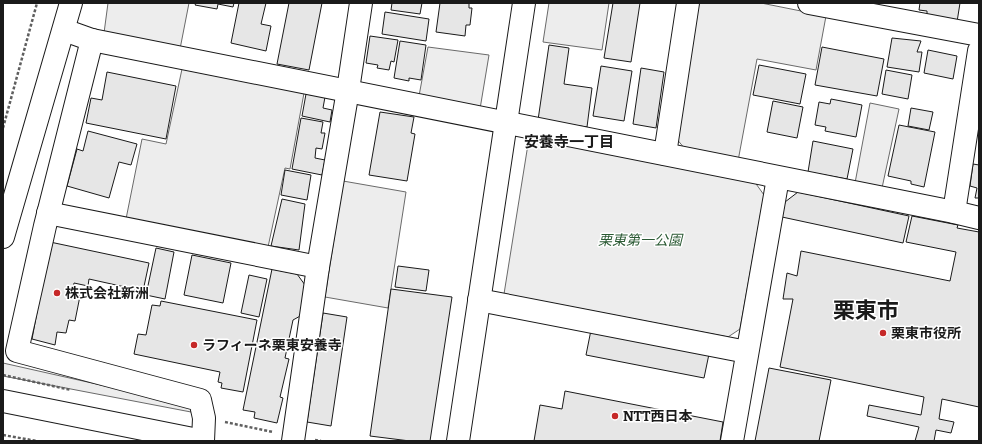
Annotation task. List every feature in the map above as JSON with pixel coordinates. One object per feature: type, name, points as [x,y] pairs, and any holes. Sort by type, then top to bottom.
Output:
[{"type":"street","points":[[3,237],[71,3]]},
{"type":"street","points":[[293,441],[318,267],[361,3]]},
{"type":"street","points":[[458,441],[524,3]]},
{"type":"street","points":[[665,154],[688,3]]},
{"type":"street","points":[[809,3],[979,36]]},
{"type":"street","points":[[64,30],[92,40],[348,90],[979,218]]},
{"type":"street","points":[[3,401],[203,441],[204,418],[200,400],[17,351],[48,213],[92,40]]},
{"type":"street","points":[[954,212],[979,51]]},
{"type":"street","points":[[732,441],[778,178]]},
{"type":"street","points":[[48,213],[318,267]]},
{"type":"street","points":[[479,300],[747,352]]},
{"type":"path","points":[[3,128],[37,3]]},
{"type":"path","points":[[3,435],[36,441]]},
{"type":"shaded area","points":[[108,3],[189,3],[180,49],[104,33]]},
{"type":"shaded area","points":[[549,3],[609,3],[602,50],[543,42]]},
{"type":"shaded area","points":[[696,3],[761,3],[826,16],[816,70],[757,59],[738,161],[686,150],[675,137]]},
{"type":"shaded area","points":[[428,47],[489,55],[480,109],[419,96]]},
{"type":"shaded area","points":[[182,69],[304,93],[290,169],[285,168],[268,247],[126,219],[142,139],[166,144]]},
{"type":"shaded area","points":[[870,103],[899,109],[882,188],[855,183]]},
{"type":"shaded area","name":"栗東第一公園","points":[[529,138],[754,181],[764,195],[740,329],[728,337],[504,294]]},
{"type":"shaded area","points":[[343,181],[406,192],[388,308],[325,297]]},
{"type":"shaded area","points":[[3,363],[194,406],[191,412],[3,376]]},
{"type":"building","points":[[196,3],[234,3],[233,7],[218,4],[217,9],[195,5]]},
{"type":"building","points":[[239,3],[266,3],[261,24],[271,26],[266,51],[231,43]]},
{"type":"building","points":[[289,3],[322,3],[309,70],[277,64]]},
{"type":"building","points":[[392,3],[422,3],[420,14],[391,10]]},
{"type":"building","points":[[440,3],[469,3],[469,8],[472,8],[470,25],[466,25],[465,36],[436,32]]},
{"type":"building","points":[[613,3],[640,3],[631,62],[604,58]]},
{"type":"building","points":[[920,3],[960,3],[957,22],[927,16],[927,11],[919,10]]},
{"type":"building","points":[[385,12],[429,19],[426,41],[382,34]]},
{"type":"building","points":[[370,36],[398,40],[394,62],[391,61],[389,70],[377,68],[378,65],[366,63]]},
{"type":"building","points":[[892,38],[921,41],[917,52],[922,52],[919,72],[887,67]]},
{"type":"building","points":[[400,41],[426,45],[421,80],[409,78],[409,81],[394,78]]},
{"type":"building","points":[[549,45],[569,48],[564,84],[592,88],[587,127],[538,120]]},
{"type":"building","points":[[822,47],[884,59],[877,96],[815,85]]},
{"type":"building","points":[[928,50],[957,56],[953,79],[924,73]]},
{"type":"building","points":[[759,65],[806,74],[800,104],[753,95]]},
{"type":"building","points":[[601,66],[632,71],[624,121],[593,116]]},
{"type":"building","points":[[641,68],[664,72],[656,128],[633,124]]},
{"type":"building","points":[[886,70],[912,75],[908,99],[882,94]]},
{"type":"building","points":[[107,72],[176,86],[166,139],[86,123],[91,98],[102,100]]},
{"type":"building","points":[[306,94],[325,97],[323,108],[332,110],[330,122],[302,116]]},
{"type":"building","points":[[831,99],[862,105],[856,137],[825,131],[826,127],[815,125],[819,102],[830,104]]},
{"type":"building","points":[[773,101],[803,107],[797,138],[767,132]]},
{"type":"building","points":[[911,108],[933,112],[929,130],[908,126]]},
{"type":"building","points":[[380,112],[414,117],[411,133],[415,134],[407,181],[369,175]]},
{"type":"building","points":[[301,118],[323,122],[321,133],[325,133],[322,149],[316,148],[315,158],[325,160],[322,175],[292,169]]},
{"type":"building","points":[[899,125],[935,132],[924,187],[911,184],[911,181],[888,176]]},
{"type":"building","points":[[88,131],[137,144],[131,165],[119,162],[109,198],[67,186],[77,149],[83,151]]},
{"type":"building","points":[[813,141],[853,149],[847,179],[808,172]]},
{"type":"building","points":[[973,164],[979,165],[979,198],[975,198],[977,188],[970,186]]},
{"type":"building","points":[[285,170],[311,175],[307,200],[281,195]]},
{"type":"building","points":[[798,192],[909,216],[903,243],[782,217],[785,202]]},
{"type":"building","points":[[282,199],[305,204],[299,250],[271,246]]},
{"type":"building","name":"栗東市役所","points":[[912,216],[958,225],[957,228],[979,232],[979,407],[942,399],[939,419],[954,422],[951,433],[936,430],[934,441],[915,441],[919,427],[867,416],[869,405],[921,415],[924,397],[780,367],[793,299],[783,299],[787,273],[797,276],[801,251],[950,281],[956,252],[906,242]]},
{"type":"building","name":"株式会社新洲","points":[[50,242],[149,263],[143,291],[89,279],[88,286],[74,283],[72,295],[80,296],[75,321],[69,320],[66,333],[57,332],[55,345],[32,339]]},
{"type":"building","points":[[156,248],[174,252],[165,299],[146,295]]},
{"type":"building","points":[[192,255],[231,263],[223,303],[184,295]]},
{"type":"building","points":[[398,266],[429,270],[426,291],[395,287]]},
{"type":"building","points":[[272,269],[297,274],[305,285],[302,315],[293,320],[285,358],[289,359],[280,397],[283,398],[277,423],[254,418],[255,412],[243,410]]},
{"type":"building","points":[[249,275],[267,279],[259,317],[241,313]]},
{"type":"building","points":[[391,289],[452,297],[430,441],[410,441],[370,436]]},
{"type":"building","name":"ラフィーネ栗東安養寺","points":[[161,301],[257,320],[243,392],[221,388],[222,383],[218,382],[220,372],[134,354],[138,334],[146,335],[152,305],[160,306]]},
{"type":"building","points":[[323,313],[347,317],[331,426],[307,422]]},
{"type":"building","points":[[591,330],[709,354],[704,378],[586,355]]},
{"type":"building","points":[[769,368],[831,380],[819,441],[755,441]]},
{"type":"building","name":"NTT西日本","points":[[565,391],[723,422],[720,441],[534,441],[540,405],[562,409]]},
{"type":"place","name":"株式会社新洲","points":[[57,293]]},
{"type":"place","name":"栗東市役所","points":[[883,333]]},
{"type":"place","name":"ラフィーネ栗東安養寺","points":[[194,345]]},
{"type":"place","name":"NTT西日本","points":[[615,416]]},
{"type":"district","name":"安養寺一丁目","points":[[569,142]]},
{"type":"district","name":"栗東市","points":[[866,310]]}]
